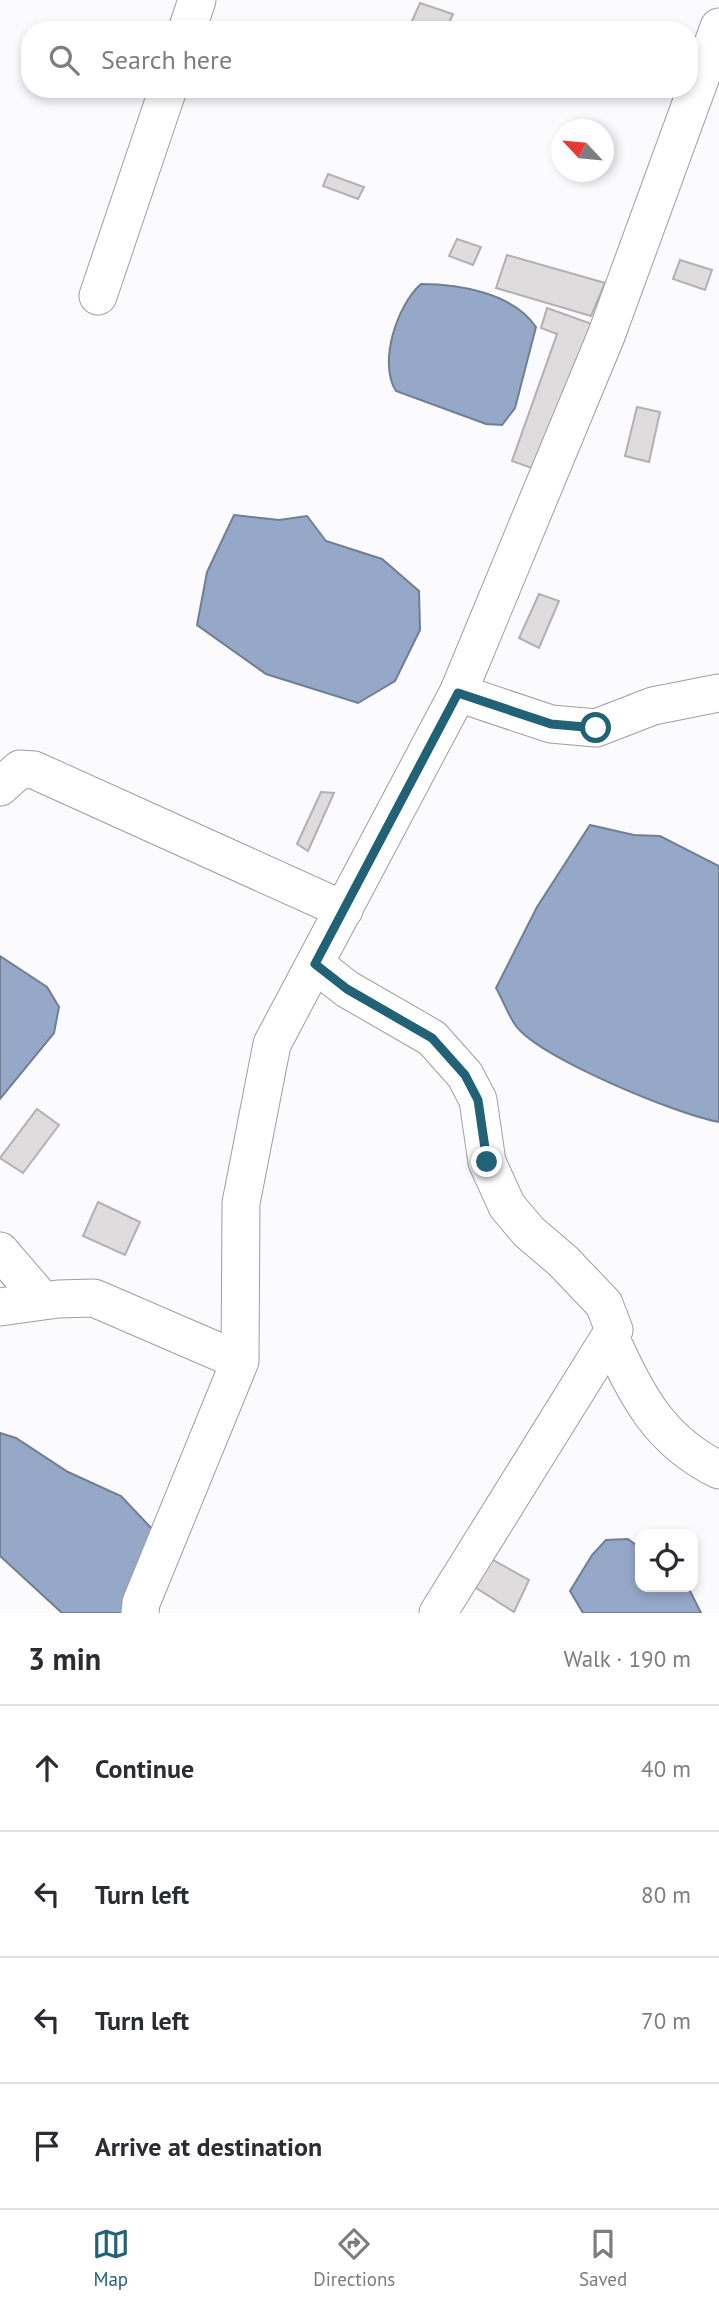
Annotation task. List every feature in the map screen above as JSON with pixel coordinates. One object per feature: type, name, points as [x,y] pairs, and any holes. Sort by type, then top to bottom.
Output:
[{"type":"street","points":[[190,21],[197,0]]},
{"type":"street","points":[[698,84],[719,27]]},
{"type":"street","points":[[98,296],[165,98]]},
{"type":"street","points":[[140,1613],[141,1603],[240,1361],[241,1203],[272,1044],[458,693],[606,336],[693,98]]},
{"type":"street","points":[[458,693],[551,724],[596,728],[653,706],[719,693]]},
{"type":"street","points":[[0,787],[20,769],[34,770],[344,910]]},
{"type":"street","points":[[315,964],[347,989],[432,1038],[465,1075],[478,1100],[487,1162],[507,1206],[529,1232],[563,1261],[604,1304],[614,1330],[438,1613]]},
{"type":"street","points":[[0,1251],[43,1301]]},
{"type":"street","points":[[0,1307],[94,1298],[240,1361]]},
{"type":"street","points":[[610,1337],[634,1389],[660,1428],[679,1445],[719,1470]]},
{"type":"water","points":[[421,284],[452,286],[500,298],[526,315],[536,327],[515,408],[502,425],[486,424],[396,391],[389,365],[393,335],[404,306]]},
{"type":"water","points":[[234,515],[279,520],[307,516],[326,541],[382,559],[419,591],[420,630],[395,681],[358,703],[266,674],[197,625],[207,572]]},
{"type":"water","points":[[590,825],[634,835],[660,836],[719,866],[719,1122],[643,1097],[552,1054],[516,1026],[496,988],[537,907]]},
{"type":"water","points":[[0,956],[47,987],[59,1007],[54,1033],[0,1099]]},
{"type":"water","points":[[0,1433],[16,1438],[68,1472],[121,1496],[154,1531],[131,1613],[62,1613],[0,1556]]},
{"type":"water","points":[[628,1539],[635,1544],[635,1592],[690,1592],[701,1613],[583,1613],[570,1591],[592,1555],[606,1540]]},
{"type":"building","points":[[420,3],[453,14],[450,21],[412,21]]},
{"type":"building","points":[[328,174],[364,187],[358,199],[323,186]]},
{"type":"building","points":[[457,239],[481,247],[473,265],[449,256]]},
{"type":"building","points":[[507,255],[605,283],[591,316],[496,288]]},
{"type":"building","points":[[680,260],[712,270],[705,290],[673,279]]},
{"type":"building","points":[[547,308],[592,324],[540,471],[512,461],[557,334],[541,328]]},
{"type":"building","points":[[637,407],[660,412],[649,462],[625,456]]},
{"type":"building","points":[[539,594],[559,601],[539,648],[519,638]]},
{"type":"building","points":[[321,792],[334,793],[308,851],[297,844]]},
{"type":"building","points":[[37,1109],[59,1125],[23,1173],[0,1158]]},
{"type":"building","points":[[98,1202],[140,1222],[125,1255],[83,1236]]},
{"type":"building","points":[[477,1551],[529,1580],[514,1612],[462,1579]]},
{"type":"route","points":[[487,1162],[474,1088],[441,1047],[432,1038],[347,989],[315,964],[434,743],[458,693],[551,724],[596,728]]}]
